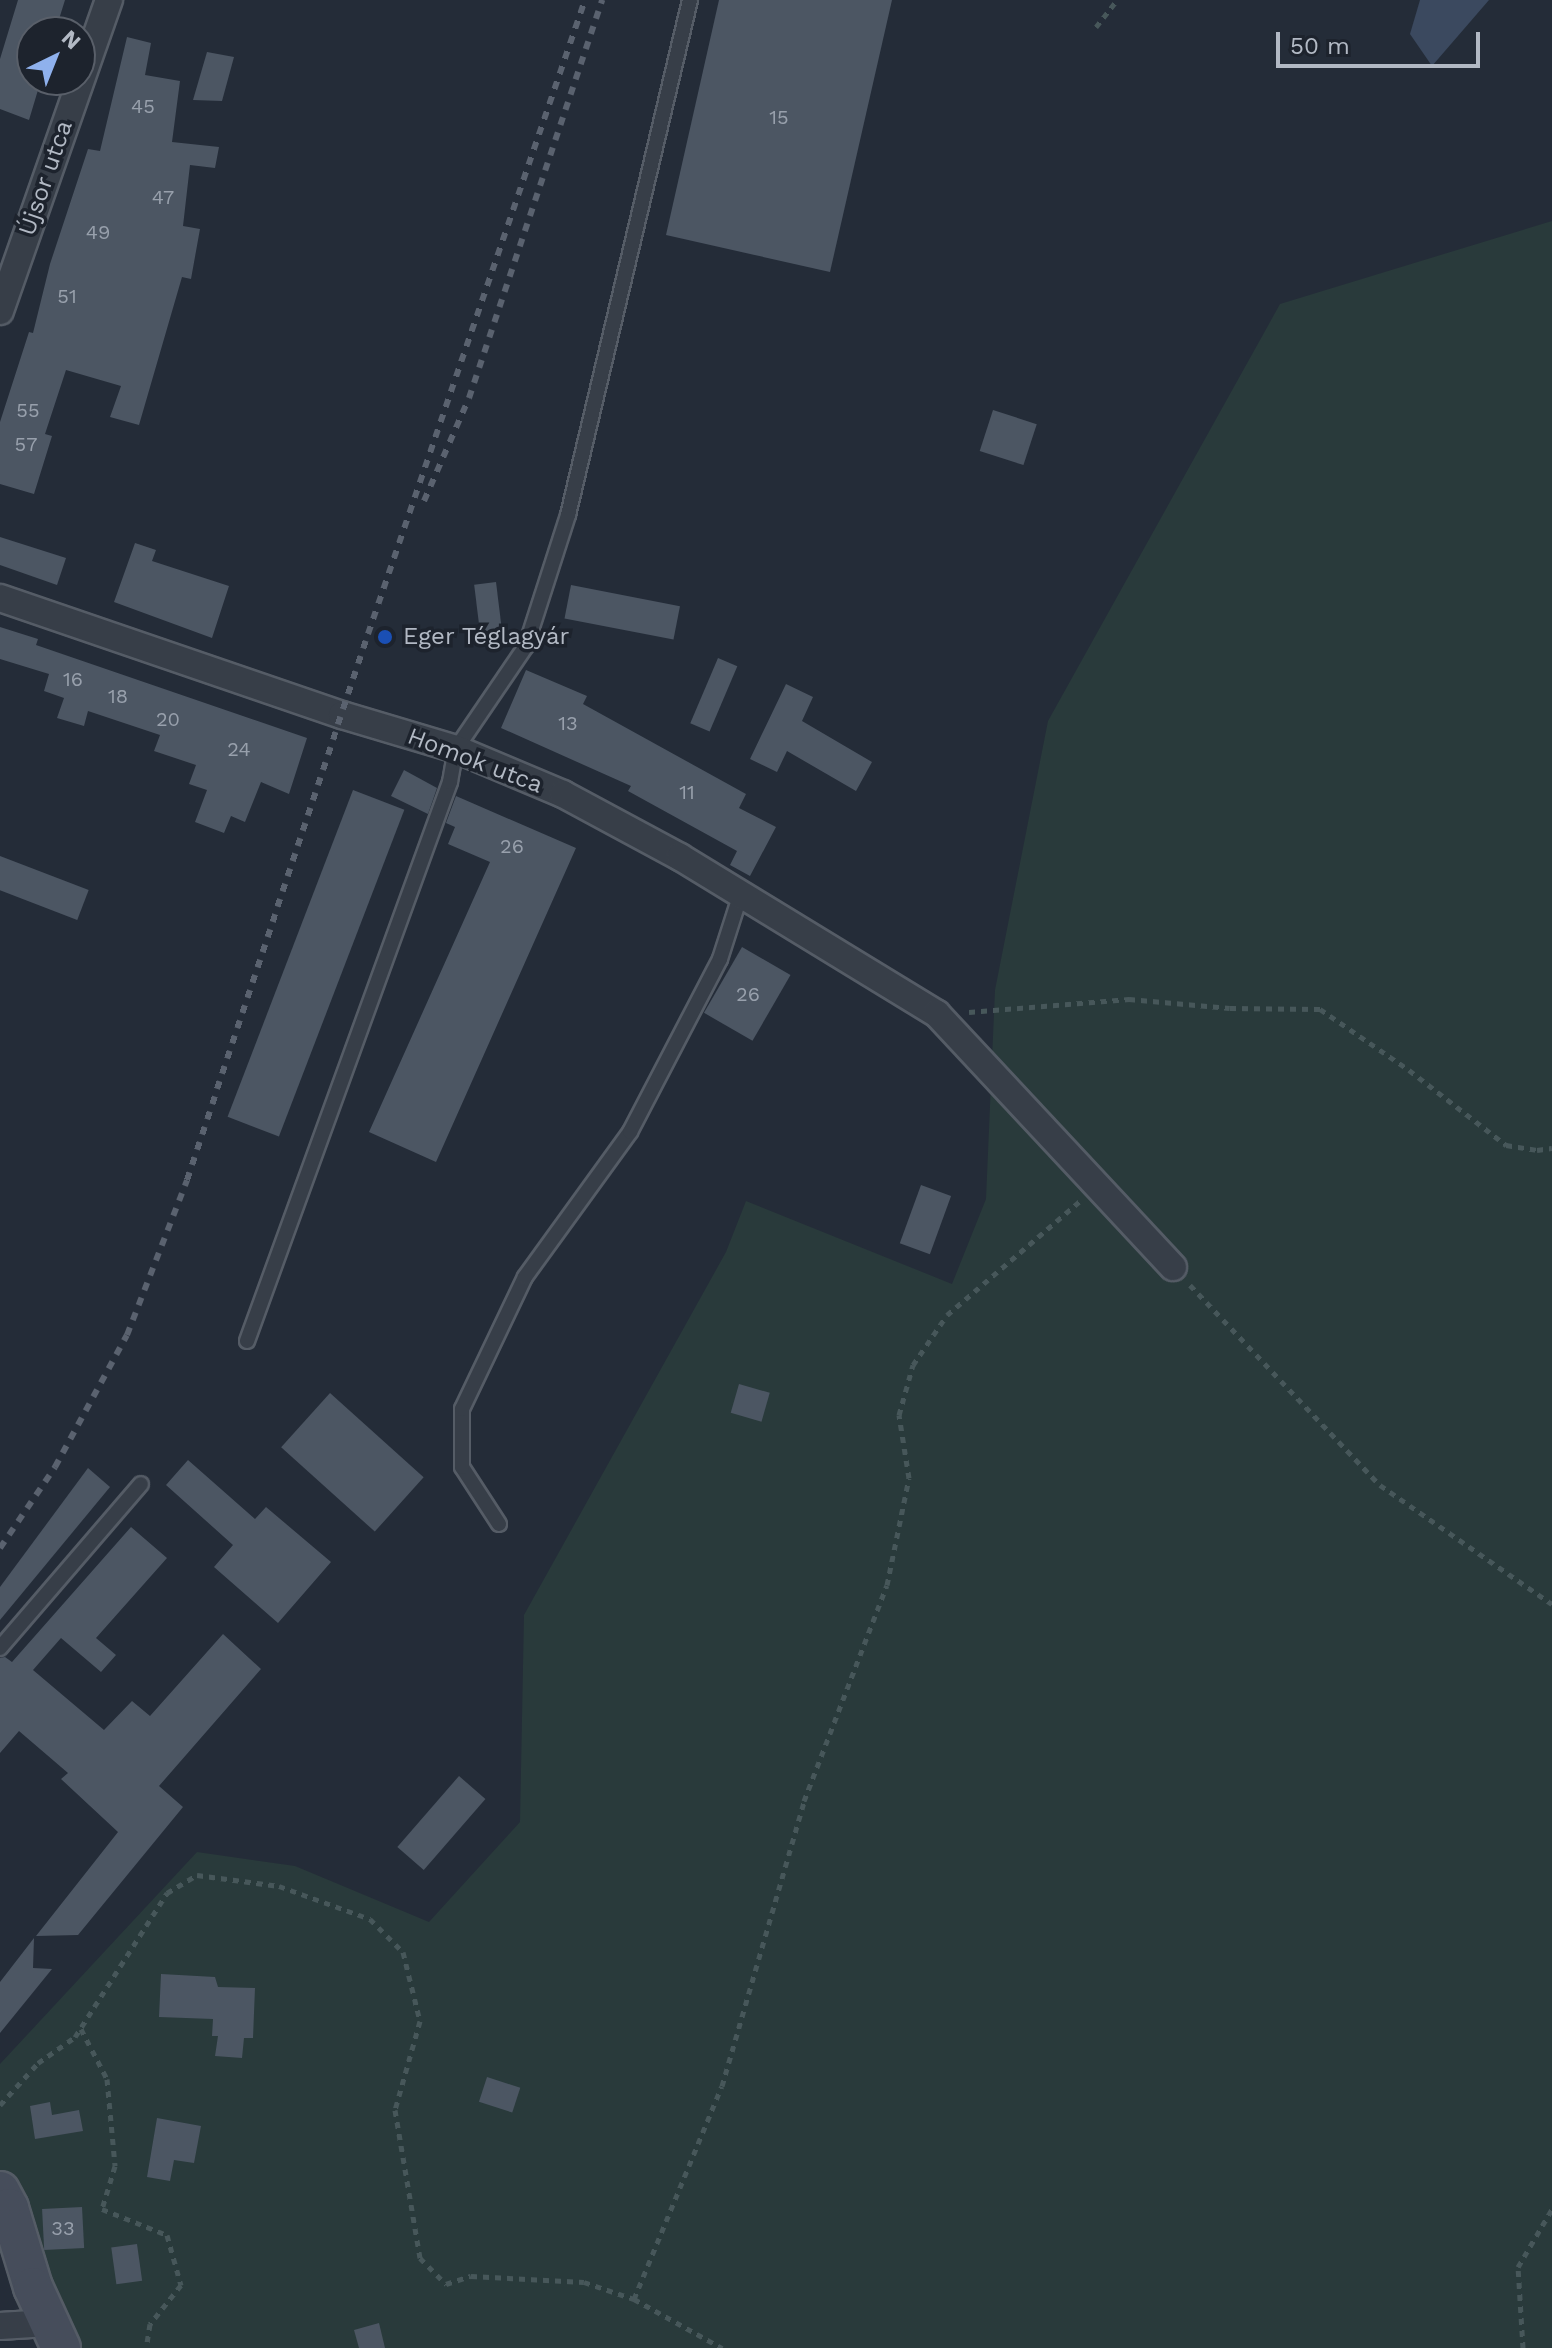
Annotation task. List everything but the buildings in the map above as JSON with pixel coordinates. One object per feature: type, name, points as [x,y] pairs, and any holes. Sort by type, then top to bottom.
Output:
[{"type":"main road","points":[[0,2191],[54,2336]]},
{"type":"street","name":"Újsor utca","points":[[0,311],[109,0]]},
{"type":"street","name":"Homok utca","points":[[0,598],[342,715],[456,749],[563,794],[741,893],[926,1006],[1173,1267]]},
{"type":"street","points":[[0,2326],[54,2336]]},
{"type":"lane","points":[[247,1341],[450,782],[456,749],[526,646],[568,515],[690,0]]},
{"type":"lane","points":[[499,1524],[462,1467],[462,1409],[525,1277],[630,1132],[720,959],[741,893]]},
{"type":"lane","points":[[0,1648],[141,1484]]},
{"type":"path","points":[[1096,27],[1117,0]]},
{"type":"path","points":[[926,1006],[1129,999],[1230,1008],[1320,1009],[1409,1070],[1506,1145],[1537,1150],[1552,1148]]},
{"type":"path","points":[[634,2299],[722,2086],[804,1801],[887,1585],[909,1478],[899,1415],[913,1365],[947,1315],[1097,1186]]},
{"type":"path","points":[[1173,1267],[1380,1485],[1552,1604]]},
{"type":"path","points":[[0,2105],[38,2063],[75,2037],[167,1893],[197,1875],[279,1886],[370,1919],[403,1952],[420,2021],[395,2110],[420,2258],[446,2284],[471,2276],[584,2282],[634,2299],[722,2348]]},
{"type":"path","points":[[81,2029],[107,2079],[115,2166],[102,2209],[167,2235],[181,2285],[150,2324],[146,2348]]},
{"type":"path","points":[[1523,2348],[1518,2267],[1552,2209]]},
{"type":"shaded area","points":[[1552,221],[1552,2348],[59,2348],[0,2225],[0,2064],[197,1852],[295,1866],[429,1922],[520,1822],[524,1615],[726,1252],[746,1201],[952,1284],[986,1199],[995,990],[1048,721],[1280,304]]},
{"type":"water","points":[[1420,0],[1489,0],[1432,66],[1410,34]]},
{"type":"railway","points":[[0,1548],[55,1467],[127,1335],[187,1180],[368,634],[585,0]]},
{"type":"railway","points":[[424,501],[469,398],[602,0]]},
{"type":"place","name":"Eger Téglagyár","points":[[385,637]]}]
